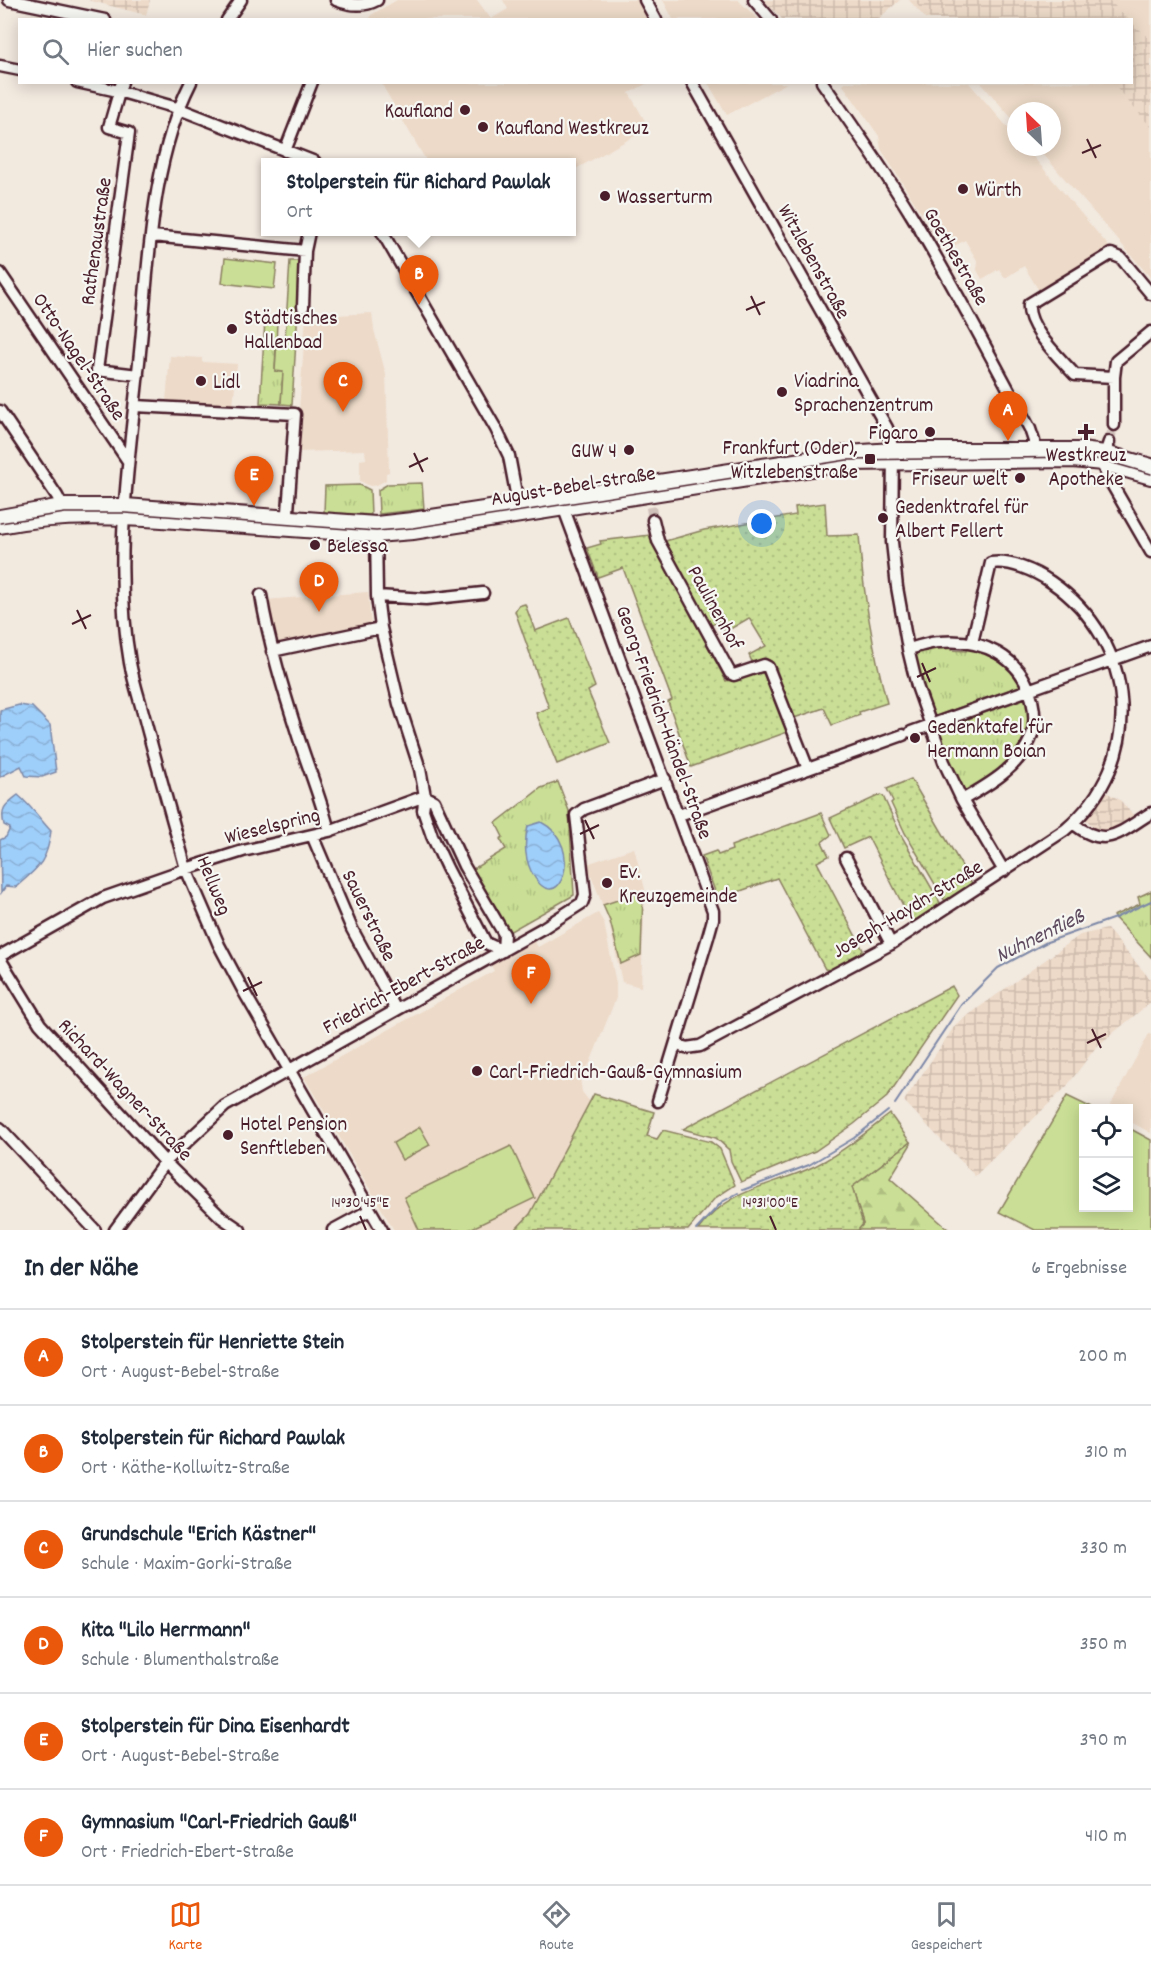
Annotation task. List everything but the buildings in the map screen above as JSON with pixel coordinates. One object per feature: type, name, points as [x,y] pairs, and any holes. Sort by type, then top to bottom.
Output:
[{"type":"street","points":[[9,0],[95,18]]},
{"type":"street","points":[[227,18],[232,0]]},
{"type":"street","points":[[228,18],[241,0]]},
{"type":"street","points":[[336,0],[356,5],[377,0]]},
{"type":"street","points":[[645,0],[655,18]]},
{"type":"street","points":[[754,0],[769,18]]},
{"type":"street","points":[[0,66],[18,70]]},
{"type":"street","points":[[94,84],[120,87],[305,158]]},
{"type":"street","points":[[124,512],[161,168],[177,108],[190,84]]},
{"type":"street","points":[[285,150],[311,84]]},
{"type":"street","name":"Witzlebenstraße","points":[[693,84],[887,429],[892,456],[892,542],[908,649],[930,725],[962,800],[1004,871]]},
{"type":"street","name":"Goethestraße","points":[[823,84],[870,150],[918,226],[1030,429],[1034,441],[1034,456]]},
{"type":"street","name":"Rathenaustraße","points":[[120,87],[109,127],[129,133],[97,370],[138,375]]},
{"type":"street","points":[[152,236],[305,251]]},
{"type":"street","points":[[303,307],[305,251],[308,236]]},
{"type":"street","points":[[385,236],[496,429],[509,456],[519,509]]},
{"type":"street","points":[[1114,377],[1075,375],[1036,330],[1028,312],[1029,304],[1111,254],[1121,258],[1151,294]]},
{"type":"street","name":"Otto-Nagel-Straße","points":[[0,273],[129,461]]},
{"type":"street","points":[[1114,425],[1116,361],[1151,332]]},
{"type":"street","points":[[135,406],[295,414],[287,523]]},
{"type":"street","points":[[0,411],[57,496],[64,511]]},
{"type":"street","name":"August-Bebel-Straße","points":[[0,517],[64,511],[124,512],[376,529],[412,520],[519,509],[561,502],[649,495],[848,453],[892,456],[1034,456],[1081,450],[1138,457],[1151,466]]},
{"type":"street","points":[[1105,453],[1110,481],[1151,552]]},
{"type":"street","name":"August-Bebel-Straße","points":[[1105,453],[1151,477]]},
{"type":"street","name":"Georg-Friedrich-Händel-Straße","points":[[561,502],[711,903],[713,920],[658,1101]]},
{"type":"street","name":"August-Bebel-Straße","points":[[0,526],[64,511]]},
{"type":"street","name":"Hellweg","points":[[124,512],[124,610],[130,664],[186,869],[222,951],[382,1230]]},
{"type":"street","name":"Paulinenhof","points":[[652,520],[658,541],[730,673],[734,675],[764,665],[768,667],[808,769]]},
{"type":"street","points":[[376,529],[377,596],[381,628],[399,704],[416,752],[425,796],[423,810],[432,836],[457,889],[486,943],[502,951],[504,934],[464,866],[434,801],[425,796]]},
{"type":"street","name":"Joseph-Haydn-Straße","points":[[676,1044],[687,1048],[700,1046],[891,944],[1073,824],[1101,787],[1118,748],[1122,711],[1118,673],[1113,659],[1105,639],[1086,613],[1065,592],[1028,569],[999,562],[991,563],[972,642]]},
{"type":"street","points":[[377,596],[426,599],[483,593]]},
{"type":"street","points":[[261,596],[272,651],[299,741],[322,802],[329,831]]},
{"type":"street","points":[[272,651],[381,628]]},
{"type":"street","points":[[908,649],[937,642],[972,642],[1007,659],[1022,673],[1029,689],[1035,714],[1030,740],[1016,762],[1005,772],[990,784],[962,800]]},
{"type":"street","points":[[679,815],[1151,646]]},
{"type":"street","name":"Friedrich-Ebert-Straße","points":[[115,1230],[165,1162],[225,1106],[502,951],[582,903],[585,895],[576,815],[584,809],[665,779]]},
{"type":"street","name":"Wieselspring","points":[[0,958],[103,898],[243,851],[329,831],[425,796]]},
{"type":"street","points":[[1073,824],[1099,838],[1113,836],[1151,813]]},
{"type":"street","name":"Sauerstraße","points":[[312,835],[352,929],[396,1010]]},
{"type":"street","points":[[846,858],[891,944]]},
{"type":"street","name":"Richard-Wagner-Straße","points":[[0,958],[40,1024],[165,1162],[221,1217],[240,1230]]},
{"type":"street","points":[[0,1128],[95,1230]]},
{"type":"street","points":[[333,1230],[370,1210]]},
{"type":"shaded area","points":[[88,0],[150,0],[146,15]]},
{"type":"shaded area","points":[[397,0],[477,0],[490,18],[370,18],[371,15]]},
{"type":"shaded area","points":[[503,0],[637,0],[647,18],[493,18],[508,9]]},
{"type":"shaded area","points":[[663,0],[738,0],[757,18],[672,18]]},
{"type":"shaded area","points":[[764,0],[900,0],[879,18],[781,18]]},
{"type":"shaded area","points":[[909,0],[1151,0],[1151,278],[1045,156],[1061,156],[1061,102],[1007,102],[1007,113],[982,84],[1133,84],[1133,18],[925,18]]},
{"type":"shaded area","points":[[913,0],[1109,0],[1127,18],[929,18]]},
{"type":"shaded area","points":[[1133,24],[1151,39],[1151,127],[1113,84],[1133,84]]},
{"type":"shaded area","points":[[382,84],[646,84],[629,93],[649,128],[576,169],[576,158],[425,158]]},
{"type":"shaded area","points":[[709,84],[785,84],[727,115]]},
{"type":"shaded area","points":[[844,84],[970,84],[1007,127],[1007,156],[1033,156],[1111,249],[1041,294],[1024,266],[1005,278],[999,269],[982,279],[977,270],[978,262],[965,240],[945,251],[881,149],[879,136]]},
{"type":"shaded area","points":[[372,313],[386,375],[389,472],[386,473],[386,480],[370,486],[360,481],[360,460],[366,459],[365,450],[296,452],[306,317]]},
{"type":"shaded area","name":"Lidl","points":[[170,356],[202,358],[202,362],[237,364],[233,406],[166,402]]},
{"type":"shaded area","points":[[368,592],[371,625],[275,645],[265,600]]},
{"type":"shaded area","points":[[1104,791],[1120,800],[1136,818],[1111,832],[1097,831],[1085,818]]},
{"type":"shaded area","points":[[634,848],[645,889],[641,987],[622,982],[609,922],[587,864]]},
{"type":"shaded area","name":"Carl-Friedrich-Gauß-Gymnasium","points":[[598,913],[604,923],[616,984],[616,998],[590,1063],[580,1078],[582,1092],[590,1102],[530,1214],[515,1230],[394,1230],[304,1077],[494,971],[490,963],[533,940],[538,947]]},
{"type":"shaded area","points":[[1107,929],[1151,980],[1151,1002],[1096,1047],[1067,1086],[975,1176],[904,1101],[956,1024],[1080,935]]},
{"type":"shaded area","points":[[1149,1034],[1151,1035],[1151,1133],[1133,1123],[1133,1104],[1111,1104]]},
{"type":"green space","points":[[225,258],[277,264],[274,289],[222,283]]},
{"type":"green space","points":[[290,261],[301,261],[292,405],[281,404],[283,372],[275,371],[277,339],[285,339]]},
{"type":"green space","points":[[265,320],[277,321],[275,371],[283,372],[281,404],[260,403]]},
{"type":"green space","points":[[422,483],[424,509],[379,514],[378,490],[388,484]]},
{"type":"green space","points":[[360,485],[370,490],[371,515],[324,512],[325,486]]},
{"type":"green space","points":[[825,503],[827,536],[859,535],[869,619],[887,703],[859,712],[860,715],[832,725],[824,708],[791,719],[769,660],[753,664],[749,655],[766,646],[749,618],[725,632],[718,621],[709,627],[662,542],[704,530],[796,515],[795,507]]},
{"type":"green space","points":[[650,535],[726,681],[763,667],[790,731],[691,767],[668,702],[672,700],[623,568],[598,577],[587,548],[601,544],[600,541]]},
{"type":"green space","points":[[525,604],[535,631],[569,618],[595,687],[588,691],[610,743],[557,764],[536,713],[549,708],[515,611],[518,606]]},
{"type":"green space","points":[[950,646],[951,650],[966,651],[968,647],[992,657],[1011,671],[1022,685],[933,717],[927,707],[913,652]]},
{"type":"green space","points":[[1026,698],[1028,719],[1018,749],[1005,766],[986,782],[965,794],[937,730]]},
{"type":"green space","points":[[911,779],[973,885],[946,903],[905,833],[887,789]]},
{"type":"green space","points":[[558,782],[569,811],[574,895],[509,932],[473,869],[506,849],[500,839],[503,837],[496,823],[541,788]]},
{"type":"green space","points":[[880,795],[883,796],[901,835],[942,906],[913,925],[868,837],[844,848],[830,818]]},
{"type":"green space","points":[[821,813],[831,835],[822,842],[829,856],[817,862],[864,952],[830,970],[825,969],[777,878],[718,899],[702,856],[716,851],[718,855],[732,850],[731,846]]},
{"type":"green space","points":[[1151,891],[1151,957],[1113,916],[1140,904],[1138,897]]},
{"type":"green space","points":[[641,892],[643,894],[641,955],[621,964],[610,921],[603,905]]},
{"type":"green space","points":[[952,986],[957,995],[887,1097],[854,1124],[815,1151],[741,1182],[731,1161],[729,1150],[716,1138],[683,1129]]},
{"type":"green space","points":[[594,1094],[654,1112],[647,1136],[657,1139],[663,1130],[711,1142],[720,1149],[735,1185],[715,1198],[688,1230],[515,1230],[530,1214]]},
{"type":"green space","points":[[1067,1096],[1084,1104],[1079,1104],[1079,1212],[1133,1212],[1133,1130],[1151,1140],[1151,1230],[1035,1230],[999,1212]]},
{"type":"green space","points":[[890,1114],[910,1142],[852,1187],[863,1224],[858,1230],[698,1230],[721,1206],[734,1198],[829,1159]]},
{"type":"green space","points":[[420,1127],[430,1145],[402,1160],[393,1143]]},
{"type":"green space","points":[[910,1142],[911,1144],[890,1178],[949,1230],[858,1230],[863,1224],[852,1187]]},
{"type":"green space","points":[[511,1146],[535,1198],[468,1230],[419,1230],[404,1197]]},
{"type":"water","points":[[19,705],[32,707],[50,725],[56,772],[42,777],[26,776],[21,766],[0,777],[0,710]]},
{"type":"water","points":[[18,795],[51,831],[47,850],[41,863],[16,887],[6,886],[1,893],[0,840],[6,837],[10,828],[4,825],[3,811],[7,804]]},
{"type":"water","points":[[541,822],[555,833],[563,847],[565,862],[563,875],[558,885],[550,889],[541,885],[531,871],[526,854],[528,826]]},
{"type":"waterway","name":"Nuhnenfließ","points":[[895,1104],[961,1005],[998,968],[1047,942],[1115,918],[1151,901]]},
{"type":"waterway","name":"Nuhnenfließ","points":[[743,1190],[809,1165],[854,1138],[888,1111]]},
{"type":"waterway","name":"Nuhnenfließ","points":[[696,1230],[722,1202],[738,1193]]},
{"type":"tunnel","points":[[1109,442],[1114,425]]},
{"type":"tunnel","points":[[651,507],[653,520]]},
{"type":"tram line","points":[[0,523],[65,513],[125,513],[376,531],[413,528],[847,460],[1079,457],[1103,460],[1151,474]]},
{"type":"place","name":"Kaufland","points":[[465,110]]},
{"type":"place","name":"Kaufland Westkreuz","points":[[483,127]]},
{"type":"place","name":"Würth","points":[[963,189]]},
{"type":"place","name":"Wasserturm","points":[[605,196]]},
{"type":"place","name":"Stolperstein für Richard Pawlak","points":[[419,305]]},
{"type":"place","name":"Städtisches Hallenbad","points":[[232,329]]},
{"type":"place","name":"Lidl","points":[[201,381]]},
{"type":"place","name":"Viadrina Sprachenzentrum","points":[[782,392]]},
{"type":"place","name":"Grundschule \"Erich Kästner\"","points":[[343,412]]},
{"type":"place","name":"Figaro","points":[[930,432]]},
{"type":"place","name":"Westkreuz Apotheke","points":[[1086,432]]},
{"type":"place","name":"Stolperstein für Henriette Stein","points":[[1008,441]]},
{"type":"place","name":"GUW 4","points":[[629,450]]},
{"type":"place","name":"Frankfurt (Oder), Witzlebenstraße","points":[[870,459]]},
{"type":"place","name":"Friseur welt","points":[[1020,478]]},
{"type":"place","name":"Stolperstein für Dina Eisenhardt","points":[[254,506]]},
{"type":"place","name":"Gedenktrafel für Albert Fellert","points":[[883,518]]},
{"type":"place","name":"Belessa","points":[[315,545]]},
{"type":"place","name":"Kita \"Lilo Herrmann\"","points":[[319,612]]},
{"type":"place","name":"Gedenktafel für Hermann Boian","points":[[915,738]]},
{"type":"place","name":"Ev. Kreuzgemeinde","points":[[607,883]]},
{"type":"place","name":"Gymnasium \"Carl-Friedrich Gauß\"","points":[[531,1004]]},
{"type":"place","name":"Carl-Friedrich-Gauß-Gymnasium","points":[[477,1071]]},
{"type":"place","name":"Hotel Pension Senftleben","points":[[228,1135]]}]
